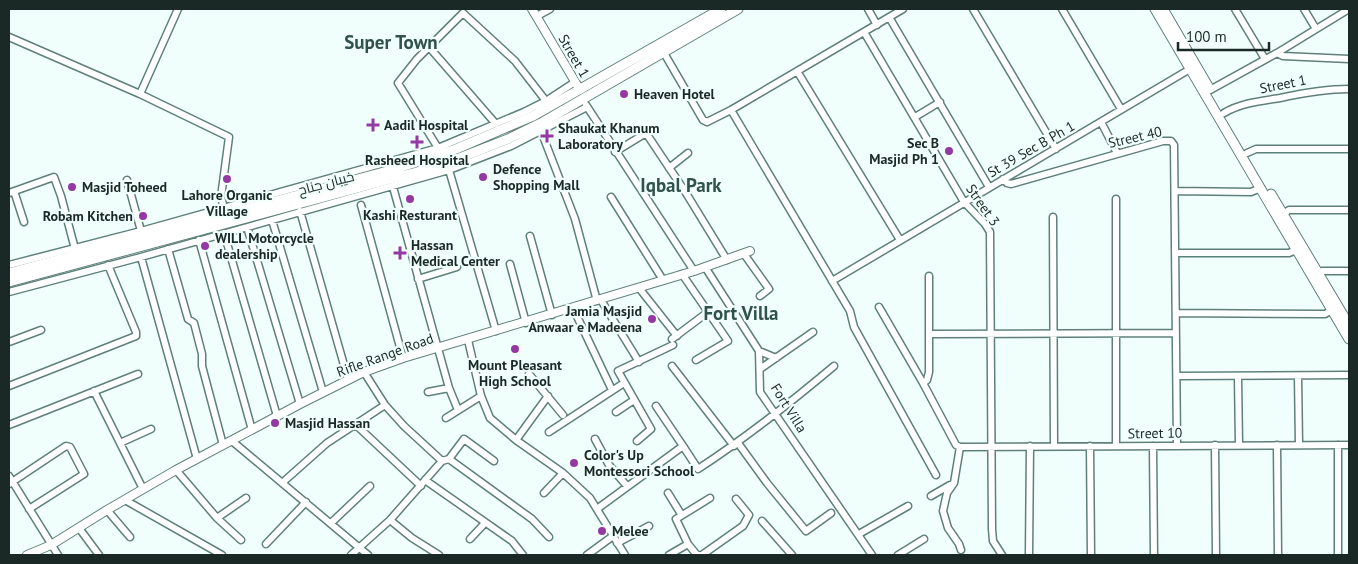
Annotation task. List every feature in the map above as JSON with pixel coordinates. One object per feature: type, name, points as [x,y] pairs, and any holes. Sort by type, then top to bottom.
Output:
[{"type":"main road","name":"خیبان جناح","points":[[9,273],[425,161],[533,116],[577,86],[721,9]]},
{"type":"main road","name":"خیبان جناح","points":[[9,282],[439,166],[585,104],[664,53],[738,9]]},
{"type":"main road","points":[[1155,9],[1349,339]]},
{"type":"main road","points":[[1163,9],[1349,325]]},
{"type":"street","points":[[140,94],[178,9]]},
{"type":"street","name":"Street 1","points":[[532,9],[577,86]]},
{"type":"street","points":[[537,16],[550,9]]},
{"type":"street","points":[[868,9],[877,25]]},
{"type":"street","points":[[664,53],[703,120],[707,122],[731,110],[903,9]]},
{"type":"street","points":[[973,9],[1056,149]]},
{"type":"street","points":[[1062,9],[1121,109]]},
{"type":"street","points":[[1235,9],[1265,59]]},
{"type":"street","points":[[1304,9],[1316,29]]},
{"type":"street","points":[[1210,90],[1277,53],[1349,9]]},
{"type":"street","points":[[438,148],[398,84],[429,47],[463,13],[515,61],[546,101]]},
{"type":"street","points":[[889,17],[989,187]]},
{"type":"street","name":"Street 3","points":[[864,32],[964,202],[985,224],[990,235],[992,537],[1002,555]]},
{"type":"street","points":[[9,37],[140,94],[229,138],[221,196],[224,208]]},
{"type":"street","points":[[429,47],[496,124]]},
{"type":"street","points":[[1277,53],[1283,56],[1349,59]]},
{"type":"street","name":"St 39 Sec B Ph 1","points":[[832,280],[1190,69]]},
{"type":"street","points":[[797,71],[900,240]]},
{"type":"street","points":[[9,265],[141,231],[438,148],[496,124],[577,86]]},
{"type":"street","name":"Street 1","points":[[1224,113],[1248,103],[1315,90],[1349,89]]},
{"type":"street","points":[[914,118],[940,102]]},
{"type":"street","points":[[9,292],[141,257],[449,170],[511,146],[541,131],[585,104],[694,271]]},
{"type":"street","points":[[731,110],[850,311],[854,327],[936,475]]},
{"type":"street","points":[[1101,122],[1118,153]]},
{"type":"street","points":[[541,131],[575,219],[599,300],[639,362]]},
{"type":"street","points":[[616,152],[646,133],[727,260]]},
{"type":"street","name":"Street 40","points":[[1003,179],[1007,183],[1019,182],[1118,153],[1163,141],[1171,141],[1176,148],[1176,191]]},
{"type":"street","points":[[1247,153],[1256,149],[1349,149]]},
{"type":"street","points":[[669,168],[688,152]]},
{"type":"street","points":[[449,170],[496,331]]},
{"type":"street","points":[[24,222],[11,192],[54,177],[59,188],[75,249]]},
{"type":"street","points":[[128,180],[141,231]]},
{"type":"street","points":[[393,187],[449,388],[458,410]]},
{"type":"street","points":[[1177,445],[1176,191],[1251,192],[1261,188]]},
{"type":"street","points":[[610,197],[663,280]]},
{"type":"street","points":[[1116,199],[1116,446]]},
{"type":"street","points":[[361,205],[403,358]]},
{"type":"street","points":[[1283,214],[1289,210],[1349,210]]},
{"type":"street","points":[[300,212],[348,379]]},
{"type":"street","points":[[1053,217],[1054,446]]},
{"type":"street","points":[[272,220],[323,392]]},
{"type":"street","points":[[247,227],[300,404]]},
{"type":"street","points":[[224,233],[277,416]]},
{"type":"street","points":[[530,236],[552,315]]},
{"type":"street","points":[[199,240],[252,430]]},
{"type":"street","points":[[168,249],[188,319],[194,323],[202,354],[202,366],[223,445]]},
{"type":"street","points":[[1176,253],[1289,253],[1296,250]]},
{"type":"street","points":[[747,252],[769,289],[760,296]]},
{"type":"street","name":"Rifle Range Road","points":[[27,555],[51,545],[176,470],[364,372],[403,358],[694,271],[747,252]]},
{"type":"street","points":[[141,257],[197,459]]},
{"type":"street","points":[[510,264],[526,322]]},
{"type":"street","points":[[9,386],[136,336],[108,265]]},
{"type":"street","name":"Fort Villa","points":[[705,267],[759,351],[760,392],[777,414],[872,555]]},
{"type":"street","points":[[418,279],[457,268]]},
{"type":"street","points":[[1319,274],[1322,271],[1349,271]]},
{"type":"street","points":[[682,274],[728,341],[696,360]]},
{"type":"street","points":[[924,383],[929,372],[928,276]]},
{"type":"street","points":[[639,288],[674,340]]},
{"type":"street","points":[[879,307],[924,383],[956,445],[960,447],[954,484],[946,493],[943,511],[948,528],[961,550]]},
{"type":"street","points":[[573,308],[612,390]]},
{"type":"street","points":[[1176,313],[1324,314],[1332,310]]},
{"type":"street","points":[[637,441],[651,429],[618,371],[639,362],[674,340],[708,312]]},
{"type":"street","points":[[9,342],[41,330]]},
{"type":"street","points":[[760,369],[813,332]]},
{"type":"street","points":[[928,334],[1176,334]]},
{"type":"street","points":[[468,340],[481,396],[490,418],[516,440],[563,473],[590,498],[625,555]]},
{"type":"street","points":[[759,351],[776,358]]},
{"type":"street","points":[[672,366],[806,531],[831,513]]},
{"type":"street","points":[[656,406],[698,470],[777,414],[834,366]]},
{"type":"street","points":[[364,372],[385,404],[404,426],[442,461]]},
{"type":"street","points":[[9,425],[138,374]]},
{"type":"street","points":[[529,374],[563,415]]},
{"type":"street","points":[[1177,376],[1349,376]]},
{"type":"street","points":[[1298,376],[1299,445]]},
{"type":"street","points":[[1238,377],[1238,445]]},
{"type":"street","points":[[549,432],[624,382]]},
{"type":"street","points":[[428,392],[449,388]]},
{"type":"street","points":[[94,391],[143,489]]},
{"type":"street","points":[[446,418],[481,396]]},
{"type":"street","points":[[516,440],[548,396]]},
{"type":"street","points":[[616,412],[634,400]]},
{"type":"street","points":[[282,482],[327,443],[385,404]]},
{"type":"street","points":[[355,424],[423,483],[512,541],[523,555]]},
{"type":"street","points":[[120,443],[151,429]]},
{"type":"street","points":[[351,555],[390,520],[442,461],[449,459],[464,439],[494,461]]},
{"type":"street","points":[[595,439],[609,464],[628,486]]},
{"type":"street","points":[[232,441],[368,555]]},
{"type":"street","points":[[1215,445],[1216,555]]},
{"type":"street","points":[[1338,445],[1338,555]]},
{"type":"street","name":"Street 10","points":[[960,447],[1349,445]]},
{"type":"street","points":[[11,484],[68,446],[84,474],[29,509]]},
{"type":"street","points":[[597,509],[683,446]]},
{"type":"street","points":[[1030,446],[1030,555]]},
{"type":"street","points":[[1090,446],[1090,555]]},
{"type":"street","points":[[1153,446],[1154,555]]},
{"type":"street","points":[[1277,446],[1278,555]]},
{"type":"street","points":[[449,459],[532,519],[549,537]]},
{"type":"street","points":[[176,470],[217,518],[241,540]]},
{"type":"street","points":[[544,493],[563,473]]},
{"type":"street","points":[[9,476],[11,484],[58,555]]},
{"type":"street","points":[[930,496],[954,484]]},
{"type":"street","points":[[331,523],[370,486]]},
{"type":"street","points":[[668,493],[681,514]]},
{"type":"street","points":[[217,518],[246,498]]},
{"type":"street","points":[[710,498],[676,518],[688,544],[697,555],[700,555],[743,526],[749,515],[736,499]]},
{"type":"street","points":[[124,500],[222,555]]},
{"type":"street","points":[[266,544],[306,502]]},
{"type":"street","points":[[859,534],[908,506]]},
{"type":"street","points":[[107,510],[130,537]]},
{"type":"street","points":[[390,520],[412,538],[439,555]]},
{"type":"street","points":[[762,521],[792,555]]},
{"type":"street","points":[[470,539],[485,523]]},
{"type":"street","points":[[587,555],[615,540],[648,526]]},
{"type":"street","points":[[79,528],[99,555]]},
{"type":"street","points":[[898,555],[924,539]]},
{"type":"street","points":[[669,555],[688,544]]},
{"type":"place","name":"Heaven Hotel","points":[[624,94]]},
{"type":"place","name":"Aadil Hospital","points":[[373,125]]},
{"type":"place","name":"Shaukat Khanum Laboratory","points":[[547,136]]},
{"type":"place","name":"Rasheed Hospital","points":[[417,142]]},
{"type":"place","name":"Sec B Masjid Ph 1","points":[[949,151]]},
{"type":"place","name":"Defence Shopping Mall","points":[[483,177]]},
{"type":"place","name":"Lahore Organic Village","points":[[227,179]]},
{"type":"place","name":"Masjid Toheed","points":[[72,187]]},
{"type":"place","name":"Kashi Resturant","points":[[410,199]]},
{"type":"place","name":"Robam Kitchen","points":[[143,216]]},
{"type":"place","name":"WILL Motorcycle dealership","points":[[205,246]]},
{"type":"place","name":"Hassan Medical Center","points":[[400,253]]},
{"type":"place","name":"Jamia Masjid Anwaar e Madeena","points":[[652,319]]},
{"type":"place","name":"Mount Pleasant High School","points":[[515,349]]},
{"type":"place","name":"Masjid Hassan","points":[[275,423]]},
{"type":"place","name":"Color's Up Montessori School","points":[[574,463]]},
{"type":"place","name":"Melee","points":[[602,531]]},
{"type":"district","name":"Super Town","points":[[391,42]]},
{"type":"district","name":"Iqbal Park","points":[[681,185]]},
{"type":"district","name":"Fort Villa","points":[[741,313]]}]
